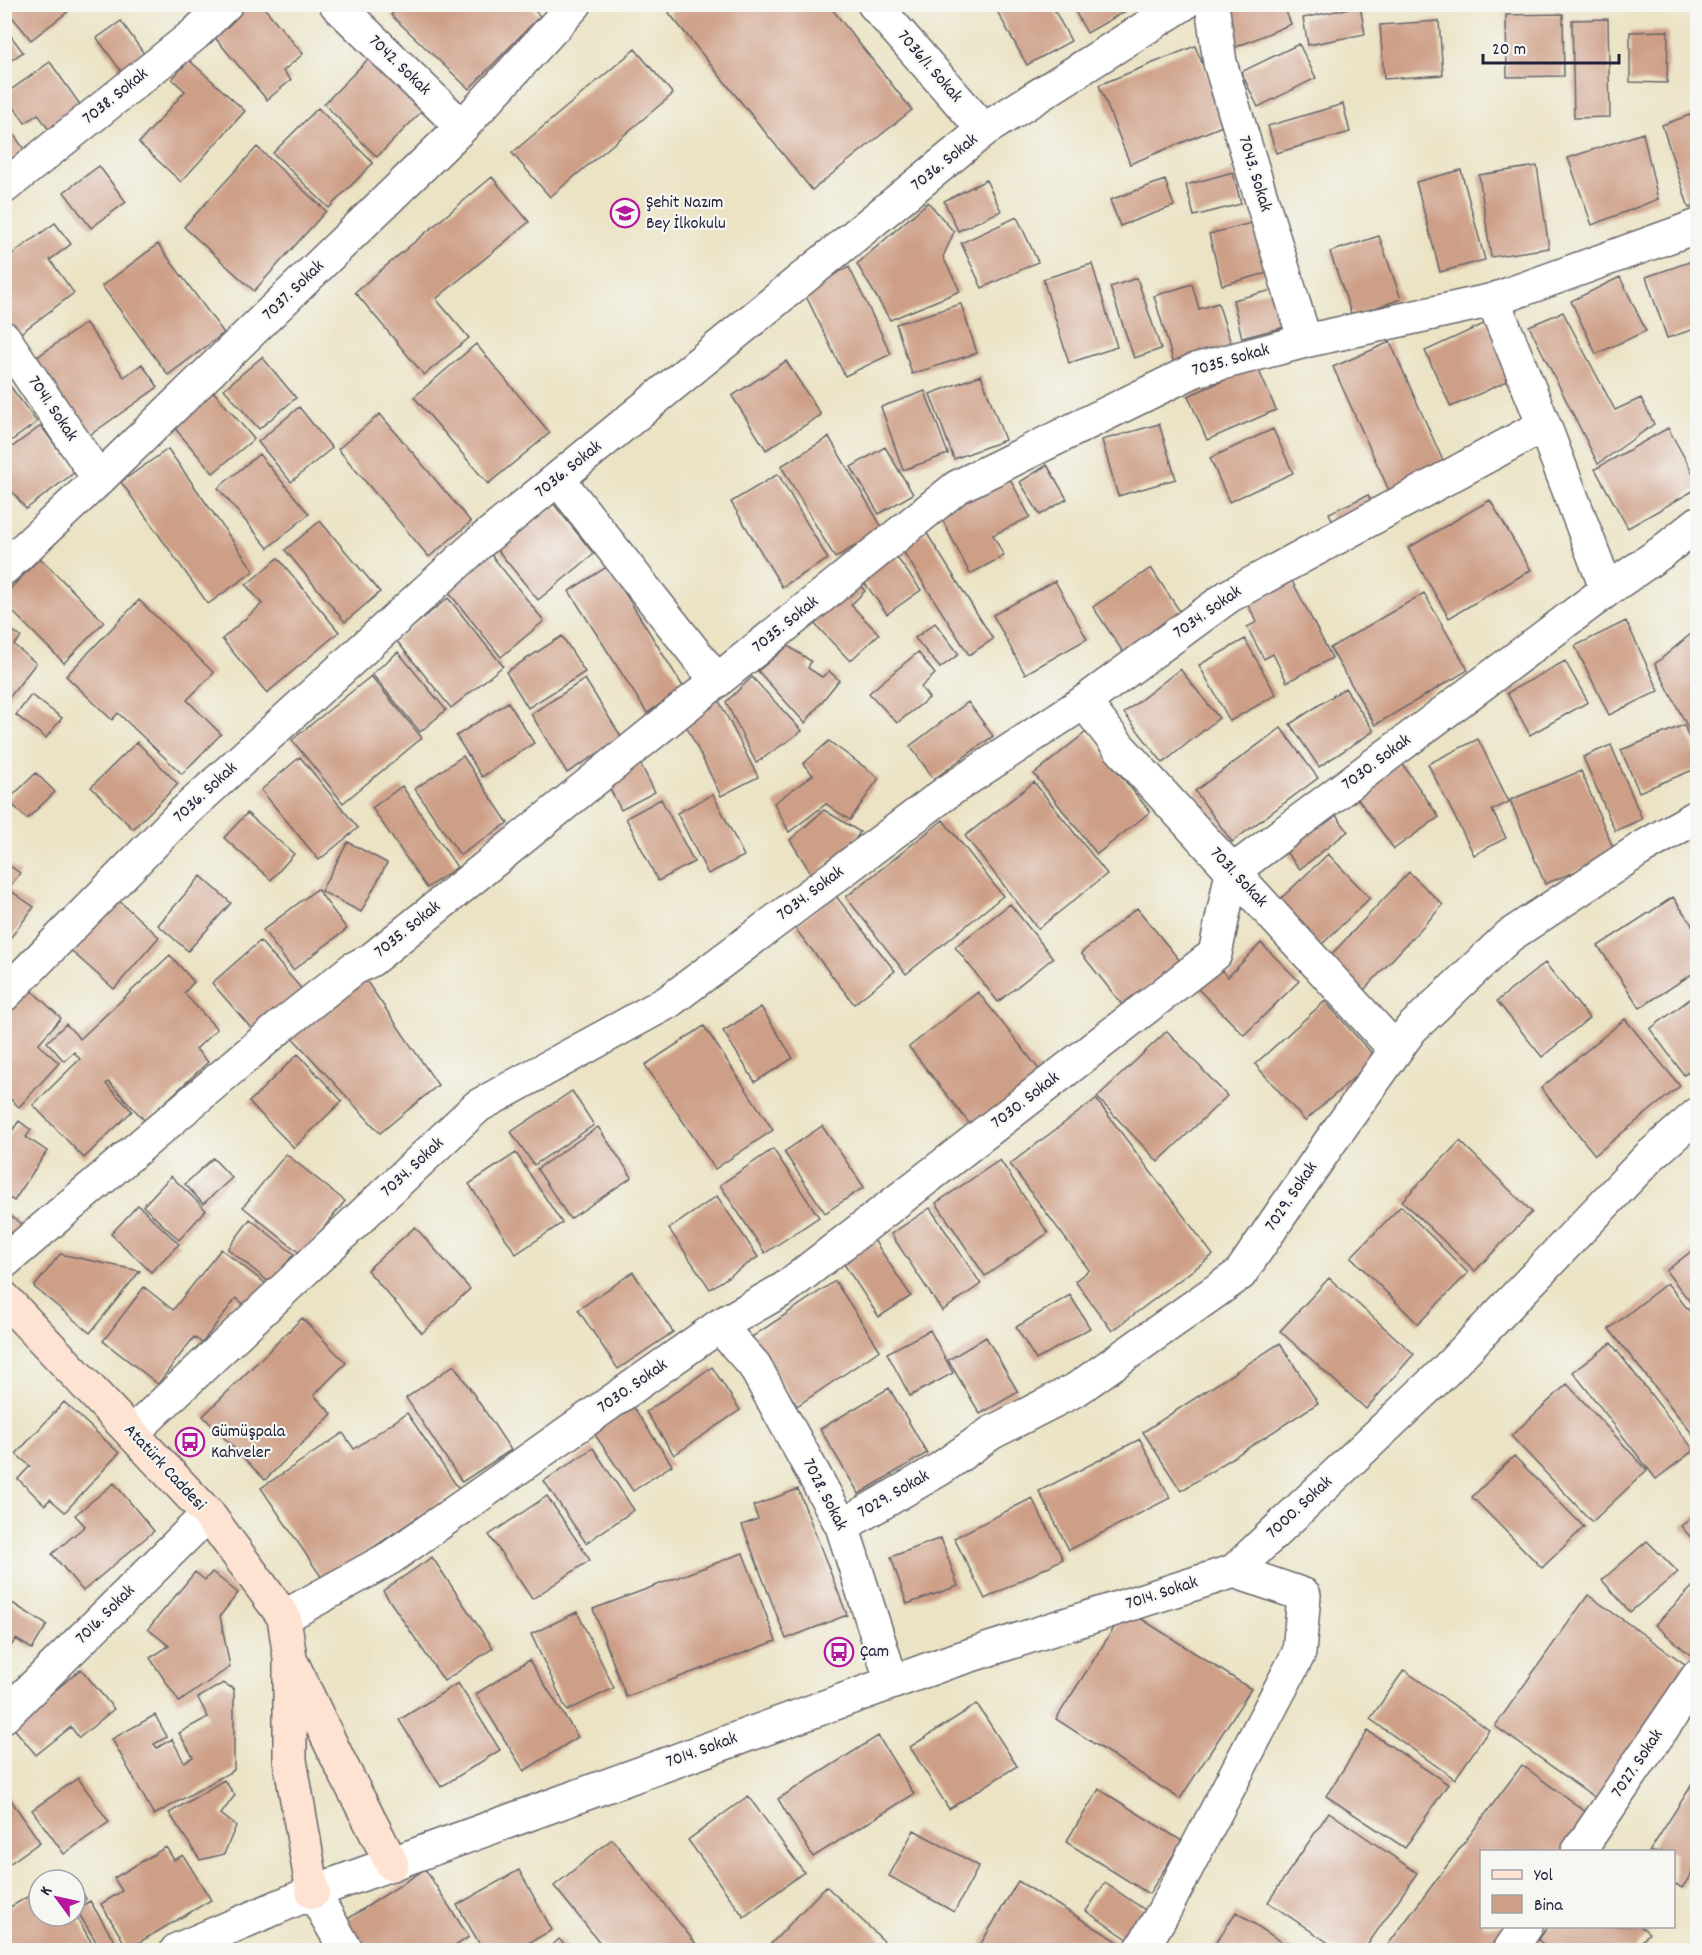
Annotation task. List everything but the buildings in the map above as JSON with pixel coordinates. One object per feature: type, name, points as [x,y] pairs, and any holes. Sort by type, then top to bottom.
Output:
[{"type":"main road","name":"Atatürk Caddesi","points":[[4,1298],[208,1514],[284,1617],[290,1658],[290,1760],[313,1892]]},
{"type":"main road","name":"Atatürk Caddesi","points":[[290,1658],[338,1759],[392,1864]]},
{"type":"street","name":"7038. Sokak","points":[[4,188],[195,34],[226,4]]},
{"type":"street","name":"7042. Sokak","points":[[336,4],[462,128]]},
{"type":"street","name":"7037. Sokak","points":[[4,568],[99,480],[462,128],[575,4]]},
{"type":"street","name":"7036/1. Sokak","points":[[874,4],[984,130]]},
{"type":"street","name":"7036. Sokak","points":[[4,995],[181,815],[479,543],[984,130],[1182,4]]},
{"type":"street","name":"7043. Sokak","points":[[1212,4],[1220,63],[1305,341]]},
{"type":"street","name":"7035. Sokak","points":[[4,1262],[289,1020],[353,969],[371,960],[957,487],[1195,370],[1305,341],[1493,300],[1698,226]]},
{"type":"street","points":[[1493,300],[1544,424],[1607,590]]},
{"type":"street","name":"7041. Sokak","points":[[4,338],[99,480]]},
{"type":"street","name":"7034. Sokak","points":[[132,1433],[478,1106],[668,1002],[947,792],[1084,702],[1229,596],[1544,424]]},
{"type":"street","points":[[558,479],[717,681]]},
{"type":"street","name":"7030. Sokak","points":[[284,1617],[390,1558],[719,1326],[784,1289],[1215,954],[1232,872],[1698,523]]},
{"type":"street","name":"7031. Sokak","points":[[1084,702],[1120,748],[1396,1050]]},
{"type":"street","name":"7029. Sokak","points":[[842,1526],[940,1469],[991,1433],[1077,1389],[1240,1274],[1411,1029],[1509,936],[1642,848],[1698,816]]},
{"type":"street","name":"7000. Sokak","points":[[1234,1571],[1444,1372],[1650,1156],[1698,1114]]},
{"type":"street","name":"7028. Sokak","points":[[719,1326],[753,1365],[842,1526],[892,1682]]},
{"type":"street","name":"7016. Sokak","points":[[4,1716],[208,1514]]},
{"type":"street","points":[[1141,1950],[1170,1901],[1299,1653],[1304,1595],[1234,1571]]},
{"type":"street","name":"7014. Sokak","points":[[177,1950],[313,1892],[892,1682],[1234,1571]]},
{"type":"street","name":"7027. Sokak","points":[[1579,1850],[1698,1676]]},
{"type":"street","name":"Atatürk Caddesi","points":[[313,1892],[346,1950]]},
{"type":"street","points":[[1510,1950],[1526,1928]]},
{"type":"place","name":"Şehit Nazım Bey İlkokulu","points":[[625,213]]},
{"type":"place","name":"Gümüşpala Kahveler","points":[[190,1442]]},
{"type":"place","name":"Çam","points":[[839,1652]]}]
